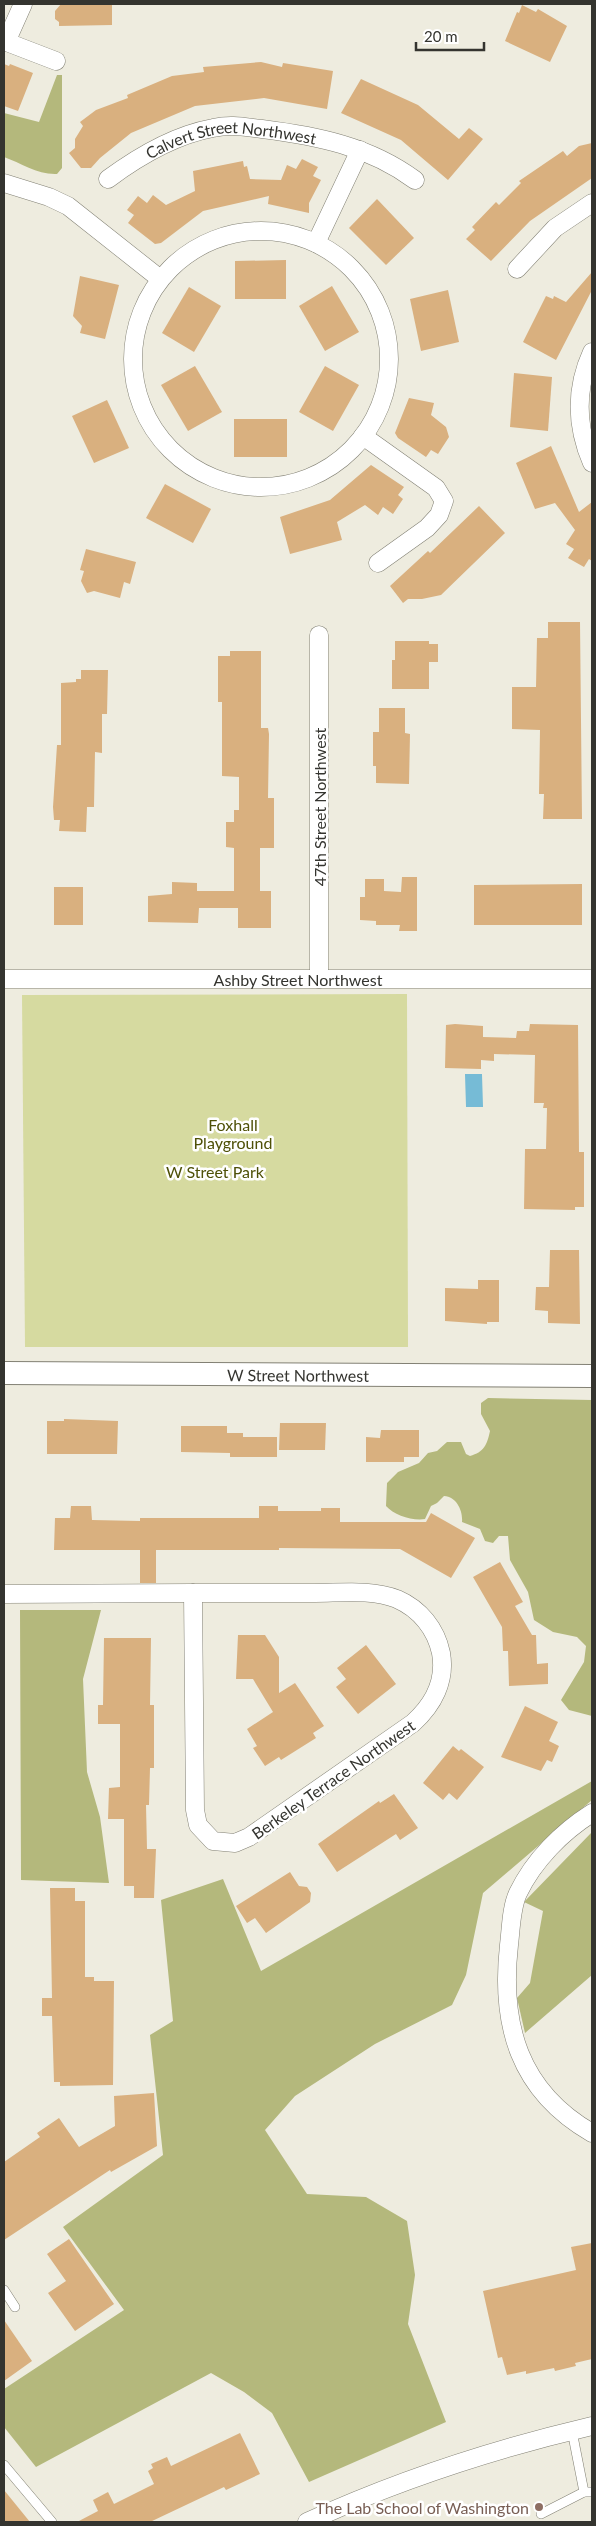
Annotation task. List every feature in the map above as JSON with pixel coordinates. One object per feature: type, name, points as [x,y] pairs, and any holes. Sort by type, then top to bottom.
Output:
[{"type":"street","points":[[23,4],[5,41],[56,61]]},
{"type":"street","name":"Calvert Street Northwest","points":[[108,179],[137,159],[168,143],[203,130],[229,126],[292,132],[360,150],[392,164],[415,180]]},
{"type":"street","points":[[316,243],[360,150]]},
{"type":"street","points":[[4,188],[4,183],[49,197],[68,206],[159,278]]},
{"type":"street","points":[[517,269],[555,228],[592,203]]},
{"type":"street","points":[[257,231],[286,234],[316,243],[339,256],[363,282],[382,318],[387,339],[388,360],[385,389],[374,420],[363,436],[342,458],[326,469],[286,484],[266,486],[228,482],[212,477],[182,459],[155,430],[139,397],[135,377],[134,348],[137,327],[143,308],[159,278],[182,258],[224,236],[257,231]]},
{"type":"street","points":[[592,352],[582,381],[579,412],[584,442],[592,463]]},
{"type":"street","points":[[363,436],[436,488],[444,501],[439,515],[427,528],[378,563]]},
{"type":"street","name":"47th Street Northwest","points":[[319,635],[319,979]]},
{"type":"street","name":"Ashby Street Northwest","points":[[4,979],[592,979]]},
{"type":"street","name":"W Street Northwest","points":[[4,1374],[592,1376]]},
{"type":"street","name":"Berkeley Terrace Northwest","points":[[4,1594],[193,1593],[364,1593],[397,1599],[423,1616],[434,1634],[441,1655],[438,1690],[428,1708],[413,1723],[249,1837],[235,1843],[213,1841],[198,1825],[195,1810],[193,1593]]},
{"type":"street","points":[[592,1813],[549,1848],[517,1894],[506,1973],[510,2025],[516,2048],[526,2067],[554,2105],[592,2133]]},
{"type":"street","points":[[308,2522],[401,2482],[506,2448],[592,2426]]},
{"type":"lane","points":[[4,2290],[15,2307]]},
{"type":"lane","points":[[541,2514],[588,2492],[572,2431]]},
{"type":"lane","points":[[4,2465],[52,2522]]},
{"type":"green space","points":[[57,75],[62,75],[62,168],[57,174],[50,174],[36,171],[4,157],[4,113],[39,122]]},
{"type":"green space","name":"W Street Park","points":[[407,994],[408,1347],[25,1347],[22,995]]},
{"type":"green space","points":[[488,1398],[592,1400],[592,1716],[569,1710],[561,1700],[584,1662],[586,1646],[577,1637],[553,1632],[534,1620],[528,1592],[510,1560],[508,1536],[499,1536],[493,1543],[485,1541],[480,1529],[462,1522],[458,1505],[449,1497],[444,1496],[431,1506],[425,1519],[404,1517],[386,1506],[387,1483],[398,1472],[419,1463],[428,1453],[437,1451],[447,1442],[461,1442],[466,1454],[470,1456],[482,1450],[490,1431],[481,1414],[481,1403]]},
{"type":"green space","points":[[20,1610],[101,1610],[83,1679],[87,1772],[100,1817],[109,1883],[21,1880]]},
{"type":"green space","points":[[592,1781],[592,1800],[483,1893],[466,1975],[452,2005],[375,2044],[295,2096],[265,2130],[307,2194],[366,2197],[407,2221],[415,2275],[408,2324],[446,2422],[309,2482],[272,2413],[244,2392],[211,2373],[36,2467],[4,2427],[4,2389],[124,2310],[63,2227],[163,2155],[150,2035],[173,2021],[161,1900],[223,1879],[261,1971]]},
{"type":"green space","points":[[592,1832],[592,1975],[525,2033],[517,1998],[530,1983],[543,1911],[524,1902]]},
{"type":"water","points":[[465,1074],[482,1074],[483,1107],[466,1107]]},
{"type":"building","points":[[61,4],[112,4],[112,25],[59,26],[59,22],[55,19],[55,11]]},
{"type":"building","points":[[522,5],[536,12],[538,9],[567,26],[550,62],[505,41],[517,12],[519,13]]},
{"type":"building","points":[[261,62],[282,67],[283,63],[333,71],[327,109],[264,98],[195,106],[131,133],[100,158],[91,168],[81,168],[69,153],[75,148],[75,139],[83,126],[80,122],[96,110],[128,98],[127,95],[172,76],[204,72],[203,67]]},
{"type":"building","points":[[4,64],[9,66],[10,64],[33,73],[18,111],[4,106]]},
{"type":"building","points":[[361,79],[418,105],[459,139],[469,128],[483,139],[448,180],[401,140],[341,113]]},
{"type":"building","points":[[592,143],[592,178],[530,221],[491,261],[466,239],[475,230],[472,227],[496,202],[499,205],[521,183],[519,181],[563,151],[567,156],[579,146]]},
{"type":"building","points":[[302,159],[318,167],[313,176],[321,180],[309,203],[309,213],[268,204],[269,196],[203,211],[161,243],[155,244],[128,223],[134,215],[127,210],[138,196],[147,203],[153,195],[166,205],[195,191],[193,171],[243,161],[244,167],[247,166],[250,179],[281,180],[287,165],[296,169]]},
{"type":"building","points":[[377,199],[414,238],[386,265],[349,228]]},
{"type":"building","points":[[286,260],[286,299],[235,299],[235,261]]},
{"type":"building","points":[[592,272],[592,290],[556,360],[523,342],[546,296],[553,299],[554,296],[566,302]]},
{"type":"building","points":[[80,276],[119,285],[105,339],[80,333],[82,326],[73,316]]},
{"type":"building","points":[[332,286],[359,332],[325,351],[299,306]]},
{"type":"building","points":[[189,287],[221,306],[194,352],[162,333]]},
{"type":"building","points":[[448,290],[459,342],[421,351],[410,299]]},
{"type":"building","points":[[195,366],[222,412],[188,431],[161,385]]},
{"type":"building","points":[[325,366],[359,385],[333,431],[299,412]]},
{"type":"building","points":[[514,373],[552,377],[548,431],[510,427]]},
{"type":"building","points":[[409,398],[434,403],[431,415],[446,427],[449,437],[438,454],[431,450],[426,457],[398,438],[395,433]]},
{"type":"building","points":[[107,400],[129,448],[94,463],[72,416]]},
{"type":"building","points":[[234,419],[287,419],[287,457],[234,457]]},
{"type":"building","points":[[551,446],[579,512],[592,502],[592,561],[589,559],[584,567],[568,558],[574,549],[566,544],[575,530],[555,503],[535,509],[516,463]]},
{"type":"building","points":[[371,465],[404,487],[398,495],[403,499],[393,514],[383,507],[378,515],[365,505],[337,522],[342,540],[290,554],[280,517],[330,500]]},
{"type":"building","points":[[165,484],[211,509],[193,543],[146,518]]},
{"type":"building","points":[[479,506],[505,533],[441,595],[422,599],[408,599],[403,603],[390,586],[428,551],[430,553]]},
{"type":"building","points":[[86,549],[136,562],[130,584],[124,582],[120,598],[94,591],[87,593],[81,581],[84,571],[80,570]]},
{"type":"building","points":[[548,622],[580,622],[582,819],[543,819],[544,794],[539,794],[540,730],[512,729],[512,687],[536,687],[537,638],[548,638]]},
{"type":"building","points":[[395,641],[429,641],[429,644],[438,644],[438,662],[429,662],[429,689],[392,689],[392,660],[395,660]]},
{"type":"building","points":[[230,651],[261,651],[261,728],[268,728],[269,734],[268,798],[274,798],[274,848],[260,848],[260,891],[271,891],[271,928],[238,928],[238,908],[199,908],[198,923],[148,922],[148,896],[172,894],[172,882],[197,883],[197,891],[234,891],[234,848],[226,847],[226,822],[234,822],[234,810],[239,810],[239,777],[222,776],[222,702],[218,702],[218,656],[230,656]]},
{"type":"building","points":[[81,670],[108,670],[107,714],[102,714],[102,753],[95,752],[94,807],[87,807],[86,832],[59,831],[60,820],[54,820],[53,807],[57,745],[61,745],[61,683],[76,682],[76,679],[81,679]]},
{"type":"building","points":[[379,708],[405,708],[405,733],[410,734],[409,784],[376,783],[376,766],[373,766],[373,732],[379,732]]},
{"type":"building","points":[[402,877],[417,877],[417,931],[399,931],[400,925],[376,925],[376,921],[360,920],[360,897],[365,897],[365,879],[384,879],[384,891],[401,892]]},
{"type":"building","points":[[582,884],[582,925],[474,925],[474,885]]},
{"type":"building","points":[[54,887],[83,887],[83,925],[54,925]]},
{"type":"building","points":[[530,1024],[578,1025],[579,1152],[584,1152],[584,1207],[575,1207],[575,1210],[524,1209],[525,1149],[546,1149],[547,1108],[543,1108],[544,1103],[534,1103],[535,1055],[494,1054],[494,1061],[481,1060],[481,1069],[445,1068],[446,1025],[483,1026],[483,1037],[516,1038],[517,1031],[529,1031]]},
{"type":"building","points":[[550,1250],[579,1250],[580,1324],[548,1323],[548,1311],[535,1310],[536,1287],[549,1287]]},
{"type":"building","points":[[478,1280],[499,1280],[499,1322],[487,1322],[487,1324],[445,1321],[445,1288],[478,1289]]},
{"type":"building","points":[[64,1419],[118,1421],[117,1454],[47,1454],[47,1421],[64,1421]]},
{"type":"building","points":[[280,1423],[326,1423],[325,1450],[279,1450]]},
{"type":"building","points":[[181,1426],[227,1426],[227,1433],[243,1433],[243,1437],[277,1437],[277,1457],[230,1457],[230,1453],[181,1452]]},
{"type":"building","points":[[381,1430],[419,1430],[419,1457],[404,1457],[404,1462],[366,1462],[366,1437],[380,1438]]},
{"type":"building","points":[[71,1506],[91,1506],[92,1520],[140,1521],[140,1518],[259,1518],[259,1506],[278,1506],[278,1511],[321,1511],[321,1508],[340,1508],[340,1522],[426,1522],[431,1513],[475,1538],[451,1578],[400,1549],[279,1548],[279,1550],[156,1550],[156,1583],[140,1583],[140,1550],[54,1550],[55,1518],[70,1518]]},
{"type":"building","points":[[500,1562],[523,1602],[515,1606],[532,1635],[536,1635],[537,1664],[548,1663],[548,1684],[509,1686],[508,1651],[503,1651],[502,1627],[473,1577]]},
{"type":"building","points":[[238,1635],[265,1635],[279,1657],[279,1693],[295,1683],[324,1726],[313,1733],[316,1738],[281,1760],[279,1757],[265,1766],[253,1748],[257,1746],[247,1729],[273,1712],[253,1679],[236,1679]]},
{"type":"building","points":[[104,1638],[151,1638],[150,1705],[154,1705],[154,1768],[150,1768],[149,1805],[146,1805],[147,1849],[156,1849],[154,1898],[134,1898],[134,1886],[124,1886],[124,1819],[108,1819],[109,1788],[120,1787],[120,1724],[98,1724],[98,1705],[103,1705]]},
{"type":"building","points":[[366,1645],[396,1684],[358,1714],[336,1687],[346,1679],[337,1668]]},
{"type":"building","points":[[525,1706],[558,1722],[549,1741],[559,1746],[552,1762],[547,1760],[541,1771],[501,1757]]},
{"type":"building","points":[[453,1746],[459,1751],[461,1749],[484,1767],[457,1800],[449,1793],[443,1800],[423,1783]]},
{"type":"building","points":[[394,1794],[418,1828],[400,1840],[396,1834],[337,1872],[318,1844],[379,1801],[380,1803]]},
{"type":"building","points":[[290,1872],[299,1886],[307,1887],[311,1893],[310,1902],[266,1933],[255,1918],[247,1923],[236,1906]]},
{"type":"building","points":[[50,1888],[75,1888],[75,1901],[85,1901],[85,1977],[94,1977],[94,1981],[114,1981],[113,2085],[60,2086],[60,2082],[54,2082],[52,2016],[42,2016],[42,1998],[52,1998]]},
{"type":"building","points":[[154,2093],[157,2146],[111,2172],[110,2170],[4,2240],[4,2162],[40,2137],[37,2133],[59,2118],[79,2147],[115,2126],[114,2096]]},
{"type":"building","points":[[69,2239],[114,2304],[75,2331],[48,2293],[66,2281],[47,2254]]},
{"type":"building","points":[[592,2243],[592,2359],[575,2363],[576,2366],[555,2371],[554,2368],[526,2374],[526,2371],[507,2375],[502,2357],[498,2358],[483,2291],[576,2270],[571,2247]]},
{"type":"building","points":[[4,2320],[32,2361],[4,2381]]},
{"type":"building","points":[[240,2433],[260,2474],[226,2490],[224,2487],[150,2522],[77,2522],[98,2511],[93,2500],[108,2492],[114,2504],[154,2484],[148,2471],[153,2468],[151,2464],[167,2457],[171,2466]]},
{"type":"building","points":[[4,2490],[30,2522],[4,2522]]},
{"type":"place","name":"The Lab School of Washington","points":[[539,2507]]},
{"type":"park label","name":"Foxhall Playground","points":[[233,1133]]}]
